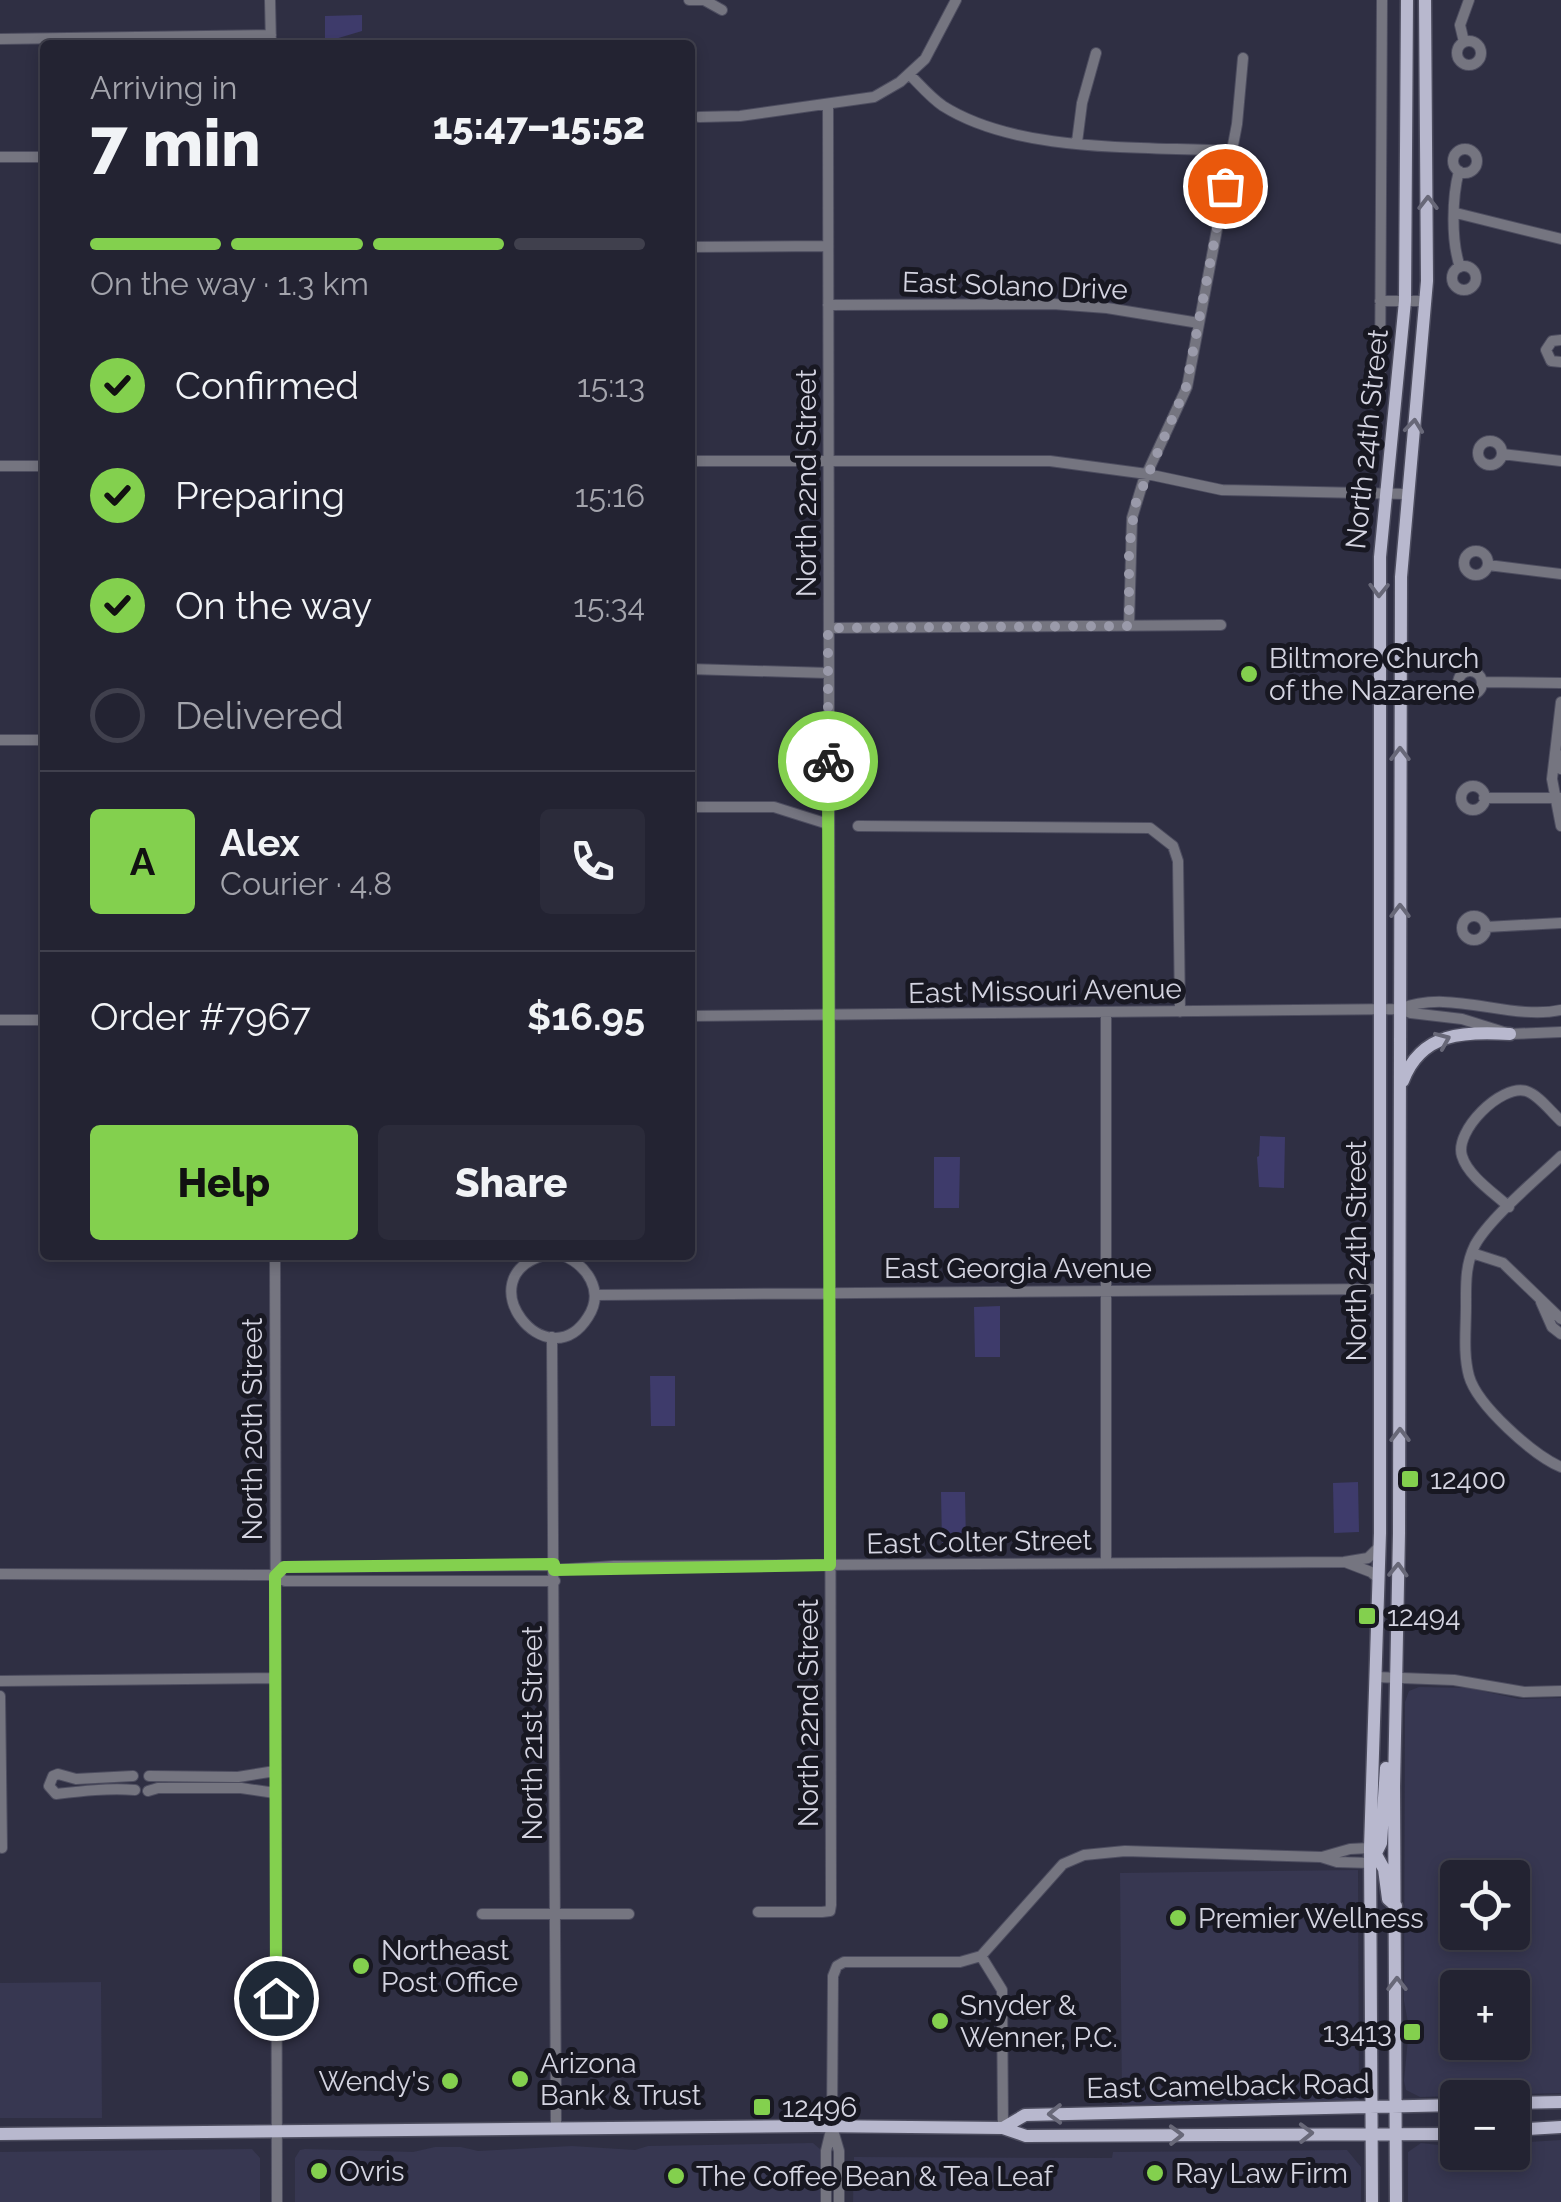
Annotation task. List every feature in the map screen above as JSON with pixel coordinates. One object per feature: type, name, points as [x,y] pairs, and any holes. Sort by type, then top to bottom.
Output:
[{"type":"main road","name":"North 24th Street","points":[[1372,2202],[1375,1677],[1380,1547],[1380,547],[1404,301],[1407,0]]},
{"type":"main road","name":"North 24th Street","points":[[1396,2202],[1402,558],[1426,301],[1426,0]]},
{"type":"main road","points":[[1378,722],[1400,722]]},
{"type":"main road","points":[[1400,1088],[1414,1059],[1440,1039],[1469,1032],[1510,1034]]},
{"type":"main road","points":[[1395,1676],[1389,1695],[1383,1827],[1373,1855],[1384,1869],[1388,1899],[1396,1906]]},
{"type":"main road","points":[[1530,2103],[1561,2102]]},
{"type":"main road","name":"East Camelback Road","points":[[1003,2128],[1024,2115],[1440,2107]]},
{"type":"main road","name":"East Camelback Road","points":[[0,2134],[832,2126],[1003,2128],[1026,2136],[1440,2134]]},
{"type":"main road","points":[[1530,2129],[1561,2127]]},
{"type":"street","points":[[0,38],[271,40],[270,0]]},
{"type":"street","points":[[689,0],[704,0],[722,10]]},
{"type":"street","points":[[699,117],[740,116],[874,96],[909,74],[932,48],[956,0]]},
{"type":"street","name":"North 24th Street","points":[[1380,389],[1382,0]]},
{"type":"street","points":[[1464,42],[1460,25],[1470,0]]},
{"type":"street","points":[[1076,142],[1096,53]]},
{"type":"street","points":[[1129,626],[1130,532],[1135,505],[1182,402],[1232,151],[1244,58]]},
{"type":"street","points":[[909,74],[941,105],[982,125],[1026,139],[1232,151]]},
{"type":"street","name":"North 22nd Street","points":[[758,1912],[830,1911],[828,104]]},
{"type":"street","points":[[0,157],[40,157]]},
{"type":"street","points":[[1460,172],[1456,183],[1456,255],[1460,267]]},
{"type":"street","points":[[1456,213],[1561,238]]},
{"type":"street","points":[[695,247],[828,246]]},
{"type":"street","name":"North 24th Street","points":[[1380,300],[1426,301]]},
{"type":"street","name":"East Solano Drive","points":[[828,304],[1053,304],[1128,311],[1199,324]]},
{"type":"street","points":[[1561,340],[1552,341],[1546,350],[1552,360],[1561,362]]},
{"type":"street","points":[[1502,454],[1561,461]]},
{"type":"street","points":[[695,461],[1050,461],[1147,474],[1222,490],[1407,494]]},
{"type":"street","points":[[0,466],[40,466]]},
{"type":"street","points":[[1488,564],[1561,574]]},
{"type":"street","points":[[828,628],[1221,625]]},
{"type":"street","points":[[695,670],[828,674]]},
{"type":"street","points":[[1482,682],[1561,683]]},
{"type":"street","points":[[1561,702],[1552,760],[1561,826]]},
{"type":"street","points":[[0,740],[40,740]]},
{"type":"street","points":[[1556,752],[1561,768]]},
{"type":"street","points":[[1484,798],[1557,799]]},
{"type":"street","points":[[695,807],[774,807],[828,824]]},
{"type":"street","points":[[858,826],[1150,828],[1173,846],[1179,868],[1180,1012]]},
{"type":"street","points":[[1486,927],[1561,923]]},
{"type":"street","points":[[1400,1009],[1412,1004],[1474,1004],[1539,1014],[1561,1010]]},
{"type":"street","points":[[1400,1009],[1412,1014],[1462,1018],[1510,1034],[1553,1032]]},
{"type":"street","name":"East Missouri Avenue","points":[[695,1016],[1400,1009]]},
{"type":"street","points":[[1106,1013],[1106,1563]]},
{"type":"street","points":[[1539,1014],[1553,1032]]},
{"type":"street","points":[[0,1020],[40,1020]]},
{"type":"street","points":[[1509,1208],[1465,1162],[1460,1148],[1463,1135],[1497,1099],[1516,1090],[1530,1092],[1561,1121]]},
{"type":"street","points":[[1561,1156],[1482,1236],[1472,1253],[1466,1278],[1466,1353],[1472,1382],[1493,1411],[1540,1456],[1561,1467]]},
{"type":"street","points":[[1472,1253],[1503,1263],[1561,1319]]},
{"type":"street","name":"North 20th Street","points":[[275,1260],[276,2202]]},
{"type":"street","points":[[536,1260],[524,1266],[516,1277],[512,1304],[526,1327],[552,1337],[565,1335],[587,1320],[595,1295],[586,1269],[571,1260]]},
{"type":"street","name":"East Georgia Avenue","points":[[595,1295],[1381,1289]]},
{"type":"street","points":[[1542,1302],[1552,1327],[1561,1334]]},
{"type":"street","name":"North 21st Street","points":[[552,1337],[556,2128]]},
{"type":"street","name":"East Colter Street","points":[[0,1574],[275,1576],[285,1581],[830,1565],[1344,1562],[1368,1558],[1380,1547]]},
{"type":"street","name":"East Colter Street","points":[[1344,1562],[1371,1572],[1378,1579]]},
{"type":"street","points":[[1375,1677],[1454,1680],[1524,1692],[1561,1691]]},
{"type":"street","points":[[0,1680],[274,1678]]},
{"type":"street","points":[[0,1696],[2,1848]]},
{"type":"street","points":[[275,1771],[238,1778],[150,1776],[141,1772],[133,1776],[76,1779],[58,1774],[49,1786],[56,1794],[76,1790],[142,1793],[158,1788],[240,1788],[275,1794]]},
{"type":"street","points":[[133,1776],[134,1790]]},
{"type":"street","points":[[148,1791],[150,1776]]},
{"type":"street","points":[[826,2202],[826,2151],[832,2126],[833,1976],[837,1966],[844,1962],[960,1962],[982,1956],[1063,1864],[1084,1856],[1125,1851],[1321,1857],[1337,1862],[1373,1855]]},
{"type":"street","points":[[482,1914],[628,1914]]},
{"type":"street","points":[[982,1956],[1002,1990],[1003,2128]]},
{"type":"street","points":[[832,2126],[839,2151],[839,2202]]},
{"type":"shaded area","points":[[362,15],[362,31],[325,40],[325,16]]},
{"type":"shaded area","points":[[1260,1136],[1285,1137],[1284,1188],[1259,1187]]},
{"type":"shaded area","points":[[934,1157],[960,1157],[959,1208],[934,1208]]},
{"type":"shaded area","points":[[1000,1306],[1000,1357],[975,1357],[974,1307]]},
{"type":"shaded area","points":[[650,1376],[675,1376],[675,1426],[651,1426]]},
{"type":"shaded area","points":[[1358,1482],[1359,1532],[1334,1533],[1333,1483]]},
{"type":"shaded area","points":[[941,1492],[965,1492],[966,1543],[942,1543]]},
{"type":"shaded area","points":[[1419,1687],[1468,1688],[1519,1699],[1561,1698],[1561,2093],[1530,2094],[1530,2080],[1440,2080],[1440,2096],[1420,2097],[1406,2090],[1409,2028],[1404,2001],[1405,1702],[1409,1691]]},
{"type":"shaded area","points":[[1358,1870],[1359,2101],[1122,2105],[1120,1873]]},
{"type":"shaded area","points":[[101,1982],[102,2118],[0,2118],[0,1983]]},
{"type":"shaded area","points":[[1561,2140],[1561,2202],[1408,2202],[1408,2152],[1421,2143],[1440,2145],[1440,2170],[1530,2170],[1530,2142]]},
{"type":"shaded area","points":[[813,2143],[821,2150],[821,2202],[295,2202],[295,2158],[305,2149],[413,2152],[435,2147],[478,2151],[572,2146],[635,2150],[648,2146]]},
{"type":"shaded area","points":[[252,2149],[260,2158],[260,2202],[0,2202],[0,2152]]},
{"type":"shaded area","points":[[1347,2150],[1361,2167],[1361,2202],[853,2202],[854,2157],[1112,2158],[1113,2152]]},
{"type":"way so far","points":[[828,761],[828,628],[1129,626],[1129,549],[1135,505],[1182,402],[1225,186]]},
{"type":"place","name":"Biltmore Church of the Nazarene","points":[[1249,674]]},
{"type":"place","name":"12400","points":[[1410,1479]]},
{"type":"place","name":"12494","points":[[1367,1616]]},
{"type":"place","name":"Premier Wellness","points":[[1178,1918]]},
{"type":"place","name":"Northeast Post Office","points":[[361,1966]]},
{"type":"place","name":"Snyder & Wenner, P.C.","points":[[940,2021]]},
{"type":"place","name":"13413","points":[[1412,2032]]},
{"type":"place","name":"Arizona Bank & Trust","points":[[520,2079]]},
{"type":"place","name":"Wendy's","points":[[450,2081]]},
{"type":"place","name":"12496","points":[[762,2107]]},
{"type":"place","name":"Ovris","points":[[319,2171]]},
{"type":"place","name":"Ray Law Firm","points":[[1155,2173]]},
{"type":"place","name":"The Coffee Bean & Tea Leaf","points":[[676,2176]]},
{"type":"route","points":[[276,1998],[275,1576],[284,1567],[554,1564],[554,1570],[601,1566],[830,1565],[828,761]]}]
